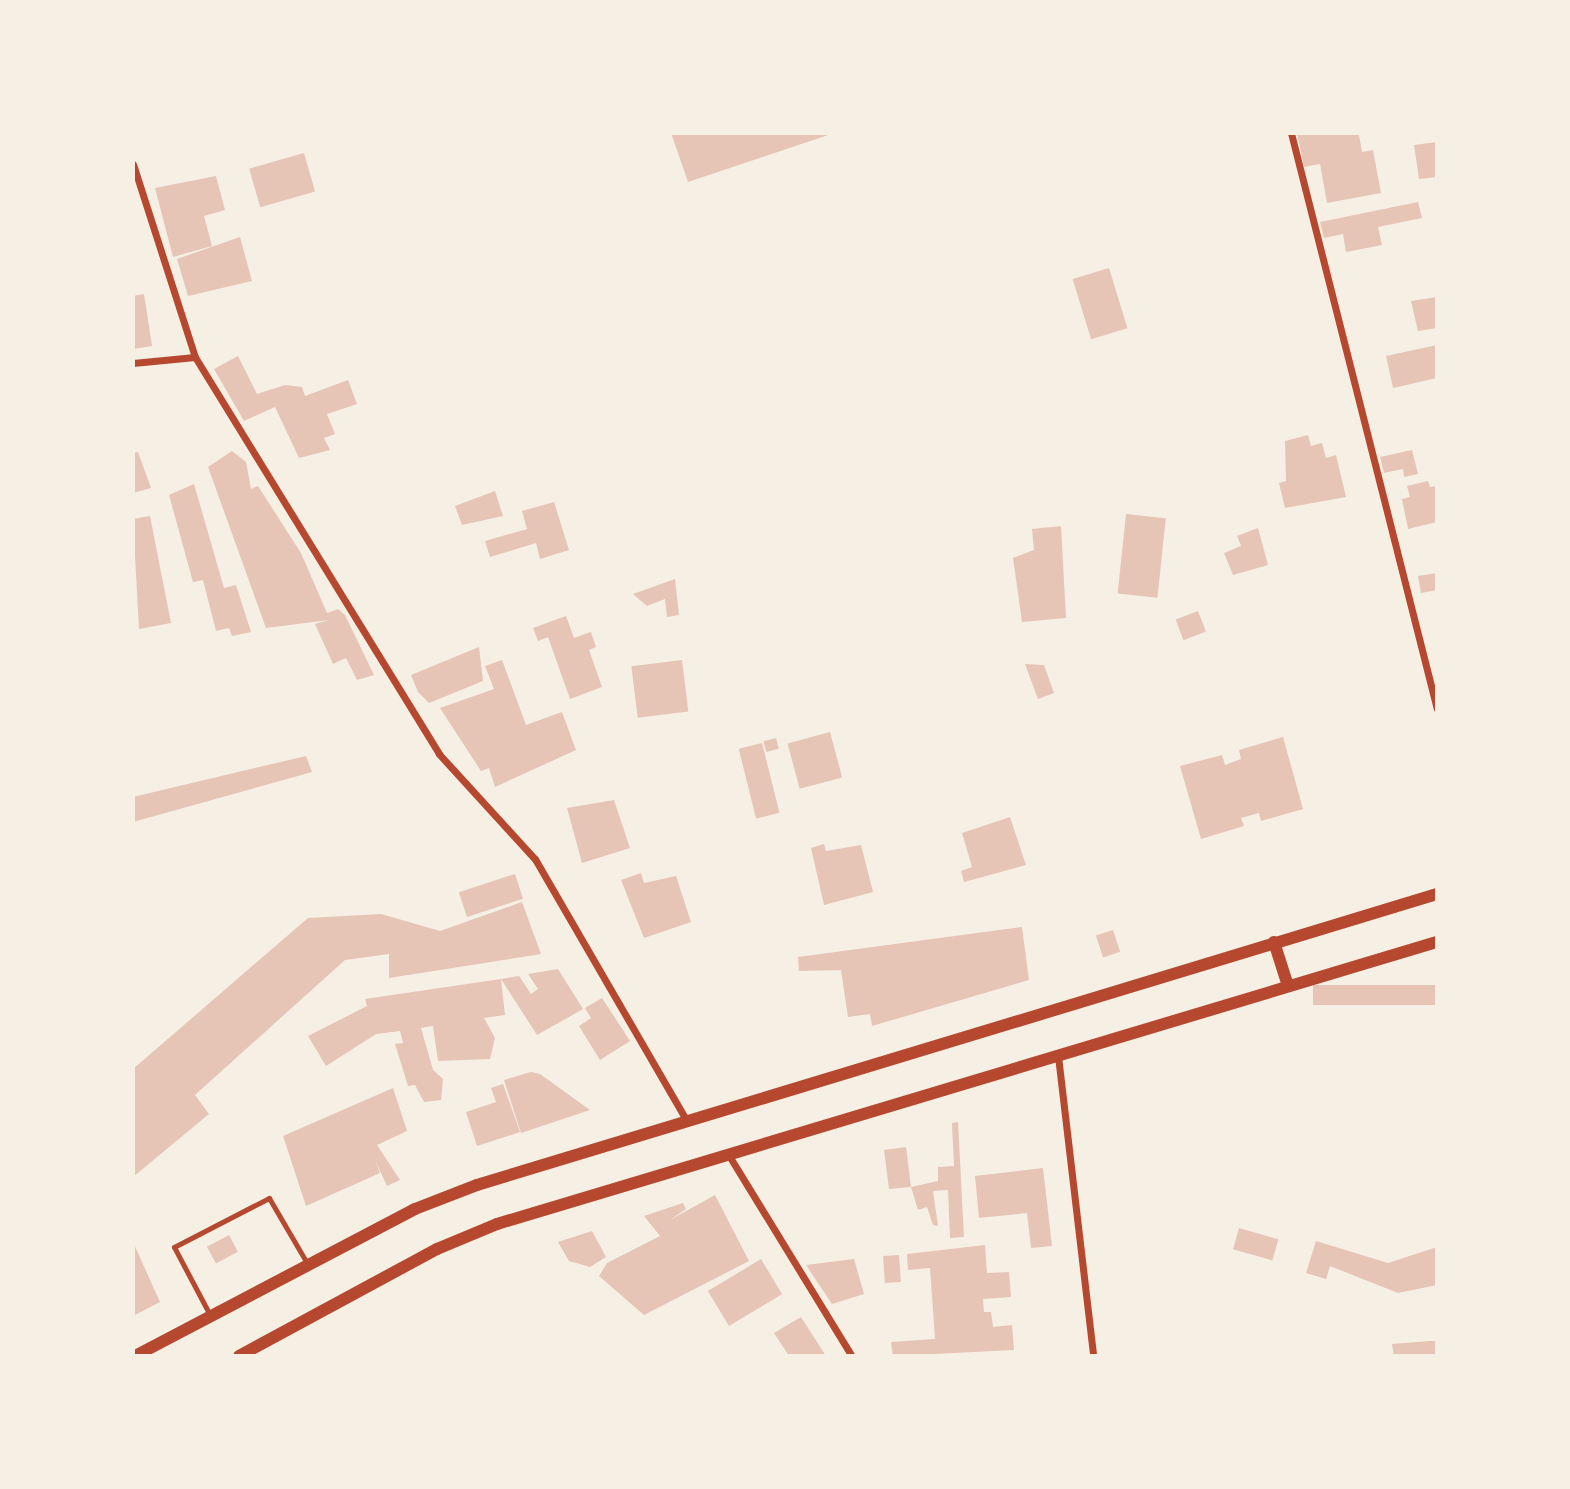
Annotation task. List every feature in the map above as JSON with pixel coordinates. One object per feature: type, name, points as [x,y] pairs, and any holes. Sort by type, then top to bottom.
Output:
[{"type":"street","points":[[1291,133],[1437,709]]},
{"type":"street","points":[[133,164],[195,357],[439,754],[535,859],[686,1119]]},
{"type":"street","points":[[133,363],[195,357]]},
{"type":"street","points":[[135,1356],[307,1263],[415,1209],[686,1119],[1437,894]]},
{"type":"street","points":[[1274,942],[1288,986]]},
{"type":"street","points":[[239,1356],[449,1244],[728,1153],[1437,942]]},
{"type":"street","points":[[1058,1056],[1093,1356]]},
{"type":"street","points":[[728,1153],[852,1356]]},
{"type":"lane","points":[[210,1315],[174,1247],[269,1198],[307,1263]]},
{"type":"building","points":[[671,133],[834,133],[688,182]]},
{"type":"building","points":[[1297,133],[1359,135],[1362,152],[1373,150],[1381,193],[1327,203],[1320,164],[1304,167]]},
{"type":"building","points":[[1437,142],[1437,177],[1419,179],[1414,145]]},
{"type":"building","points":[[304,153],[315,191],[260,207],[249,169]]},
{"type":"building","points":[[216,176],[225,210],[204,216],[212,246],[173,257],[155,188]]},
{"type":"building","points":[[1418,202],[1422,218],[1378,227],[1382,245],[1346,252],[1343,234],[1324,238],[1320,222]]},
{"type":"building","points":[[240,237],[252,281],[188,296],[177,259]]},
{"type":"building","points":[[1109,268],[1127,328],[1091,339],[1073,279]]},
{"type":"building","points":[[144,294],[152,346],[133,349],[133,296]]},
{"type":"building","points":[[1437,297],[1437,328],[1418,331],[1411,301]]},
{"type":"building","points":[[1437,345],[1437,378],[1393,388],[1386,356]]},
{"type":"building","points":[[238,356],[257,394],[285,385],[302,387],[305,396],[348,380],[357,404],[327,414],[335,434],[324,438],[330,450],[299,458],[275,407],[244,421],[214,369]]},
{"type":"building","points":[[1308,435],[1311,446],[1322,443],[1326,458],[1336,455],[1346,497],[1285,508],[1279,483],[1286,481],[1285,441]]},
{"type":"building","points":[[1412,450],[1418,474],[1404,477],[1403,469],[1384,473],[1380,457]]},
{"type":"building","points":[[232,451],[246,462],[251,489],[258,486],[301,553],[327,613],[338,609],[345,615],[374,675],[357,680],[346,658],[333,664],[315,624],[329,620],[266,628],[208,467]]},
{"type":"building","points":[[138,452],[151,488],[133,493],[133,453]]},
{"type":"building","points":[[1428,481],[1430,487],[1437,486],[1437,522],[1408,529],[1402,499],[1410,497],[1407,486]]},
{"type":"building","points":[[194,484],[224,588],[236,585],[251,632],[232,636],[229,628],[216,631],[203,580],[193,582],[169,495]]},
{"type":"building","points":[[495,491],[503,516],[462,525],[455,506]]},
{"type":"building","points":[[554,502],[569,550],[540,559],[536,543],[490,557],[485,541],[527,529],[522,511]]},
{"type":"building","points":[[1126,514],[1166,518],[1157,598],[1118,594]]},
{"type":"building","points":[[150,516],[171,623],[139,629],[133,519]]},
{"type":"building","points":[[1061,526],[1066,618],[1022,622],[1013,558],[1034,550],[1032,529]]},
{"type":"building","points":[[1258,528],[1268,565],[1233,575],[1224,553],[1241,546],[1237,536]]},
{"type":"building","points":[[1437,573],[1437,590],[1421,593],[1418,576]]},
{"type":"building","points":[[675,579],[679,615],[667,617],[665,599],[647,606],[633,594]]},
{"type":"building","points":[[1198,611],[1206,632],[1183,640],[1176,620]]},
{"type":"building","points":[[566,616],[574,638],[591,632],[596,647],[589,650],[602,687],[570,699],[548,637],[538,641],[533,628]]},
{"type":"building","points":[[479,647],[483,681],[429,703],[418,692],[411,675]]},
{"type":"building","points":[[502,660],[526,725],[562,712],[576,750],[495,787],[489,768],[481,771],[440,708],[494,689],[485,666]]},
{"type":"building","points":[[682,660],[688,712],[638,718],[631,666]]},
{"type":"building","points":[[1025,664],[1044,665],[1054,693],[1038,699]]},
{"type":"building","points":[[830,732],[842,777],[800,789],[787,743]]},
{"type":"building","points":[[1283,737],[1303,809],[1261,821],[1259,813],[1241,818],[1244,826],[1201,839],[1180,766],[1222,755],[1225,765],[1241,759],[1239,750]]},
{"type":"building","points":[[776,738],[779,749],[766,752],[763,741]]},
{"type":"building","points":[[762,743],[779,813],[756,819],[739,749]]},
{"type":"building","points":[[306,756],[312,772],[133,822],[133,797]]},
{"type":"building","points":[[614,800],[630,848],[582,863],[567,808]]},
{"type":"building","points":[[1010,817],[1026,865],[964,882],[961,871],[972,867],[962,833]]},
{"type":"building","points":[[824,844],[826,851],[861,845],[873,892],[824,905],[811,848]]},
{"type":"building","points":[[641,873],[644,883],[676,876],[691,922],[644,938],[621,880]]},
{"type":"building","points":[[515,874],[523,899],[467,917],[459,892]]},
{"type":"building","points":[[522,902],[541,954],[389,978],[389,954],[345,960],[195,1095],[209,1114],[133,1177],[133,1069],[308,918],[381,914],[440,931]]},
{"type":"building","points":[[1022,927],[1029,980],[872,1026],[870,1014],[848,1017],[841,970],[799,971],[798,957]]},
{"type":"building","points":[[1113,930],[1120,952],[1103,957],[1096,936]]},
{"type":"building","points":[[558,969],[583,1009],[537,1035],[501,979],[519,976],[531,994],[538,989],[528,974]]},
{"type":"building","points":[[501,979],[505,1015],[484,1018],[495,1038],[490,1059],[438,1061],[433,1026],[421,1028],[433,1070],[443,1079],[441,1100],[424,1102],[415,1085],[408,1086],[395,1044],[403,1043],[400,1031],[376,1034],[326,1066],[308,1036],[367,1006],[365,999]]},
{"type":"building","points":[[1313,985],[1437,985],[1437,1005],[1313,1005]]},
{"type":"building","points":[[602,998],[630,1041],[600,1060],[579,1026],[591,1018],[585,1008]]},
{"type":"building","points":[[531,1072],[540,1074],[590,1110],[521,1133],[504,1080]]},
{"type":"building","points":[[503,1084],[520,1132],[477,1146],[466,1112],[496,1102],[491,1088]]},
{"type":"building","points":[[393,1088],[407,1131],[377,1145],[400,1180],[387,1186],[375,1160],[380,1173],[306,1206],[283,1136]]},
{"type":"building","points":[[958,1122],[964,1237],[950,1238],[948,1190],[933,1191],[938,1226],[933,1225],[927,1207],[918,1210],[911,1187],[938,1181],[938,1167],[954,1166],[952,1123]]},
{"type":"building","points":[[906,1147],[911,1187],[889,1189],[884,1150]]},
{"type":"building","points":[[1043,1168],[1052,1246],[1031,1248],[1027,1213],[979,1218],[975,1176]]},
{"type":"building","points":[[715,1195],[749,1261],[644,1315],[599,1276],[607,1263],[660,1236],[644,1216],[683,1203],[686,1209],[670,1220]]},
{"type":"building","points":[[1239,1228],[1278,1239],[1272,1260],[1233,1249]]},
{"type":"building","points":[[592,1231],[606,1257],[590,1267],[569,1261],[558,1242]]},
{"type":"building","points":[[229,1235],[238,1252],[216,1264],[207,1247]]},
{"type":"building","points":[[1316,1241],[1388,1263],[1437,1247],[1437,1285],[1398,1293],[1330,1266],[1326,1279],[1306,1273]]},
{"type":"building","points":[[133,1242],[160,1302],[133,1316]]},
{"type":"building","points":[[985,1245],[987,1273],[1009,1272],[1011,1297],[983,1299],[984,1312],[991,1312],[993,1327],[1012,1325],[1014,1350],[893,1356],[891,1342],[935,1339],[930,1268],[908,1270],[907,1254]]},
{"type":"building","points":[[899,1255],[901,1282],[885,1283],[883,1256]]},
{"type":"building","points":[[761,1259],[782,1294],[729,1326],[708,1291]]},
{"type":"building","points":[[854,1259],[864,1294],[832,1304],[806,1265]]},
{"type":"building","points":[[801,1317],[826,1356],[789,1356],[774,1333]]},
{"type":"building","points":[[1437,1341],[1437,1356],[1394,1356],[1392,1344]]}]
